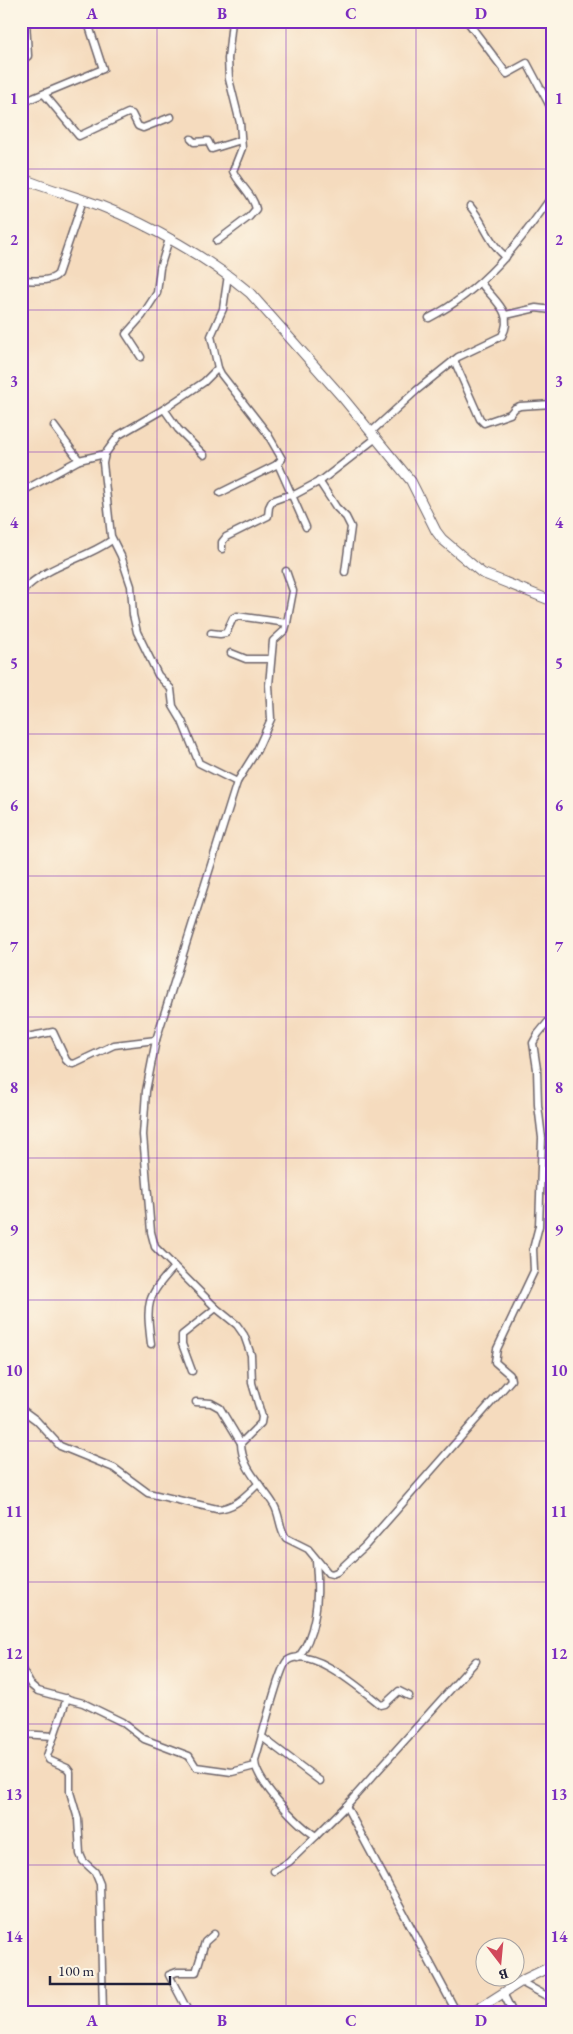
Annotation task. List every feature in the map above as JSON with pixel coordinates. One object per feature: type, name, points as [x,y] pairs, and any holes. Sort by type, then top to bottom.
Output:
[{"type":"street","points":[[21,61],[28,56],[26,21]]},
{"type":"street","points":[[21,103],[103,69],[89,26],[84,21]]},
{"type":"street","points":[[217,241],[249,217],[256,209],[233,170],[241,154],[241,140],[240,123],[229,79],[228,53],[232,21]]},
{"type":"street","points":[[467,21],[507,74],[527,64],[552,110]]},
{"type":"street","points":[[44,94],[63,114],[79,136],[128,112],[132,114],[138,126],[144,128],[171,117]]},
{"type":"street","points":[[191,140],[194,142],[208,142],[212,148],[241,140]]},
{"type":"street","points":[[21,178],[120,214],[169,240],[228,276],[250,293],[374,435],[411,481],[442,540],[482,573],[552,601]]},
{"type":"street","points":[[429,318],[457,303],[481,283],[523,238],[552,196]]},
{"type":"street","points":[[21,280],[50,280],[58,274],[83,200]]},
{"type":"street","points":[[470,206],[477,214],[493,245],[506,257]]},
{"type":"street","points":[[141,357],[126,334],[142,316],[157,293],[160,268],[169,240]]},
{"type":"street","points":[[220,493],[258,476],[282,459],[271,439],[218,368],[211,336],[223,310],[228,276]]},
{"type":"street","points":[[222,549],[222,542],[226,537],[268,516],[269,506],[272,502],[286,496],[293,496],[320,481],[374,435],[417,390],[454,360],[502,336],[507,325],[506,315],[481,283]]},
{"type":"street","points":[[506,315],[536,308],[552,310]]},
{"type":"street","points":[[454,360],[480,419],[484,423],[510,414],[514,408],[520,406],[552,404]]},
{"type":"street","points":[[218,368],[204,382],[164,409],[119,435],[105,454],[103,463],[112,540],[123,562],[130,586],[137,632],[158,675],[171,690],[173,706],[182,721],[196,759],[203,767],[237,782]]},
{"type":"street","points":[[164,409],[178,429],[204,456]]},
{"type":"street","points":[[54,426],[79,460]]},
{"type":"street","points":[[21,492],[79,460],[105,454]]},
{"type":"street","points":[[277,464],[306,527]]},
{"type":"street","points":[[320,481],[351,527],[345,572]]},
{"type":"street","points":[[21,592],[39,576],[112,540]]},
{"type":"street","points":[[241,1442],[261,1423],[262,1418],[252,1383],[251,1355],[242,1330],[216,1308],[174,1267],[159,1251],[153,1240],[143,1144],[145,1100],[156,1040],[237,782],[258,750],[269,724],[272,642],[285,630],[293,591],[286,571]]},
{"type":"street","points":[[211,633],[226,633],[233,618],[238,616],[287,623]]},
{"type":"street","points":[[231,653],[246,659],[271,659]]},
{"type":"street","points":[[196,1402],[211,1403],[220,1408],[241,1442],[247,1465],[257,1485],[274,1505],[286,1538],[305,1546],[328,1573],[332,1574],[337,1572],[365,1546],[512,1380],[495,1362],[501,1341],[534,1271],[533,1249],[539,1226],[542,1138],[538,1106],[537,1069],[533,1043],[552,1017]]},
{"type":"street","points":[[21,1038],[53,1032],[66,1060],[74,1064],[114,1045],[156,1040]]},
{"type":"street","points":[[151,1344],[148,1320],[151,1297],[153,1291],[174,1267]]},
{"type":"street","points":[[192,1371],[182,1344],[182,1335],[216,1308]]},
{"type":"street","points":[[21,1409],[36,1420],[60,1446],[114,1468],[141,1488],[157,1496],[217,1509],[234,1505],[257,1485]]},
{"type":"street","points":[[298,1658],[310,1636],[318,1596],[316,1560]]},
{"type":"street","points":[[316,1836],[305,1830],[290,1817],[260,1776],[255,1766],[284,1665],[286,1662],[298,1658],[314,1660],[330,1667],[381,1705],[385,1704],[399,1691],[409,1696]]},
{"type":"street","points":[[274,1871],[289,1862],[346,1806],[476,1661]]},
{"type":"street","points":[[21,1668],[30,1685],[38,1691],[83,1703],[122,1722],[144,1739],[189,1756],[196,1766],[232,1772],[255,1766]]},
{"type":"street","points":[[67,1698],[47,1758],[67,1768],[70,1772],[70,1792],[78,1819],[80,1854],[83,1861],[96,1872],[100,1884],[103,2013]]},
{"type":"street","points":[[21,1734],[54,1736]]},
{"type":"street","points":[[262,1737],[320,1781]]},
{"type":"street","points":[[346,1806],[457,2013]]},
{"type":"street","points":[[189,2013],[169,1975],[177,1972],[196,1972],[204,1942],[214,1934]]},
{"type":"street","points":[[526,1979],[552,1966]]},
{"type":"street","points":[[526,1985],[552,1999]]},
{"type":"street","points":[[472,2013],[513,1986]]},
{"type":"street","points":[[503,1992],[513,2013]]}]
